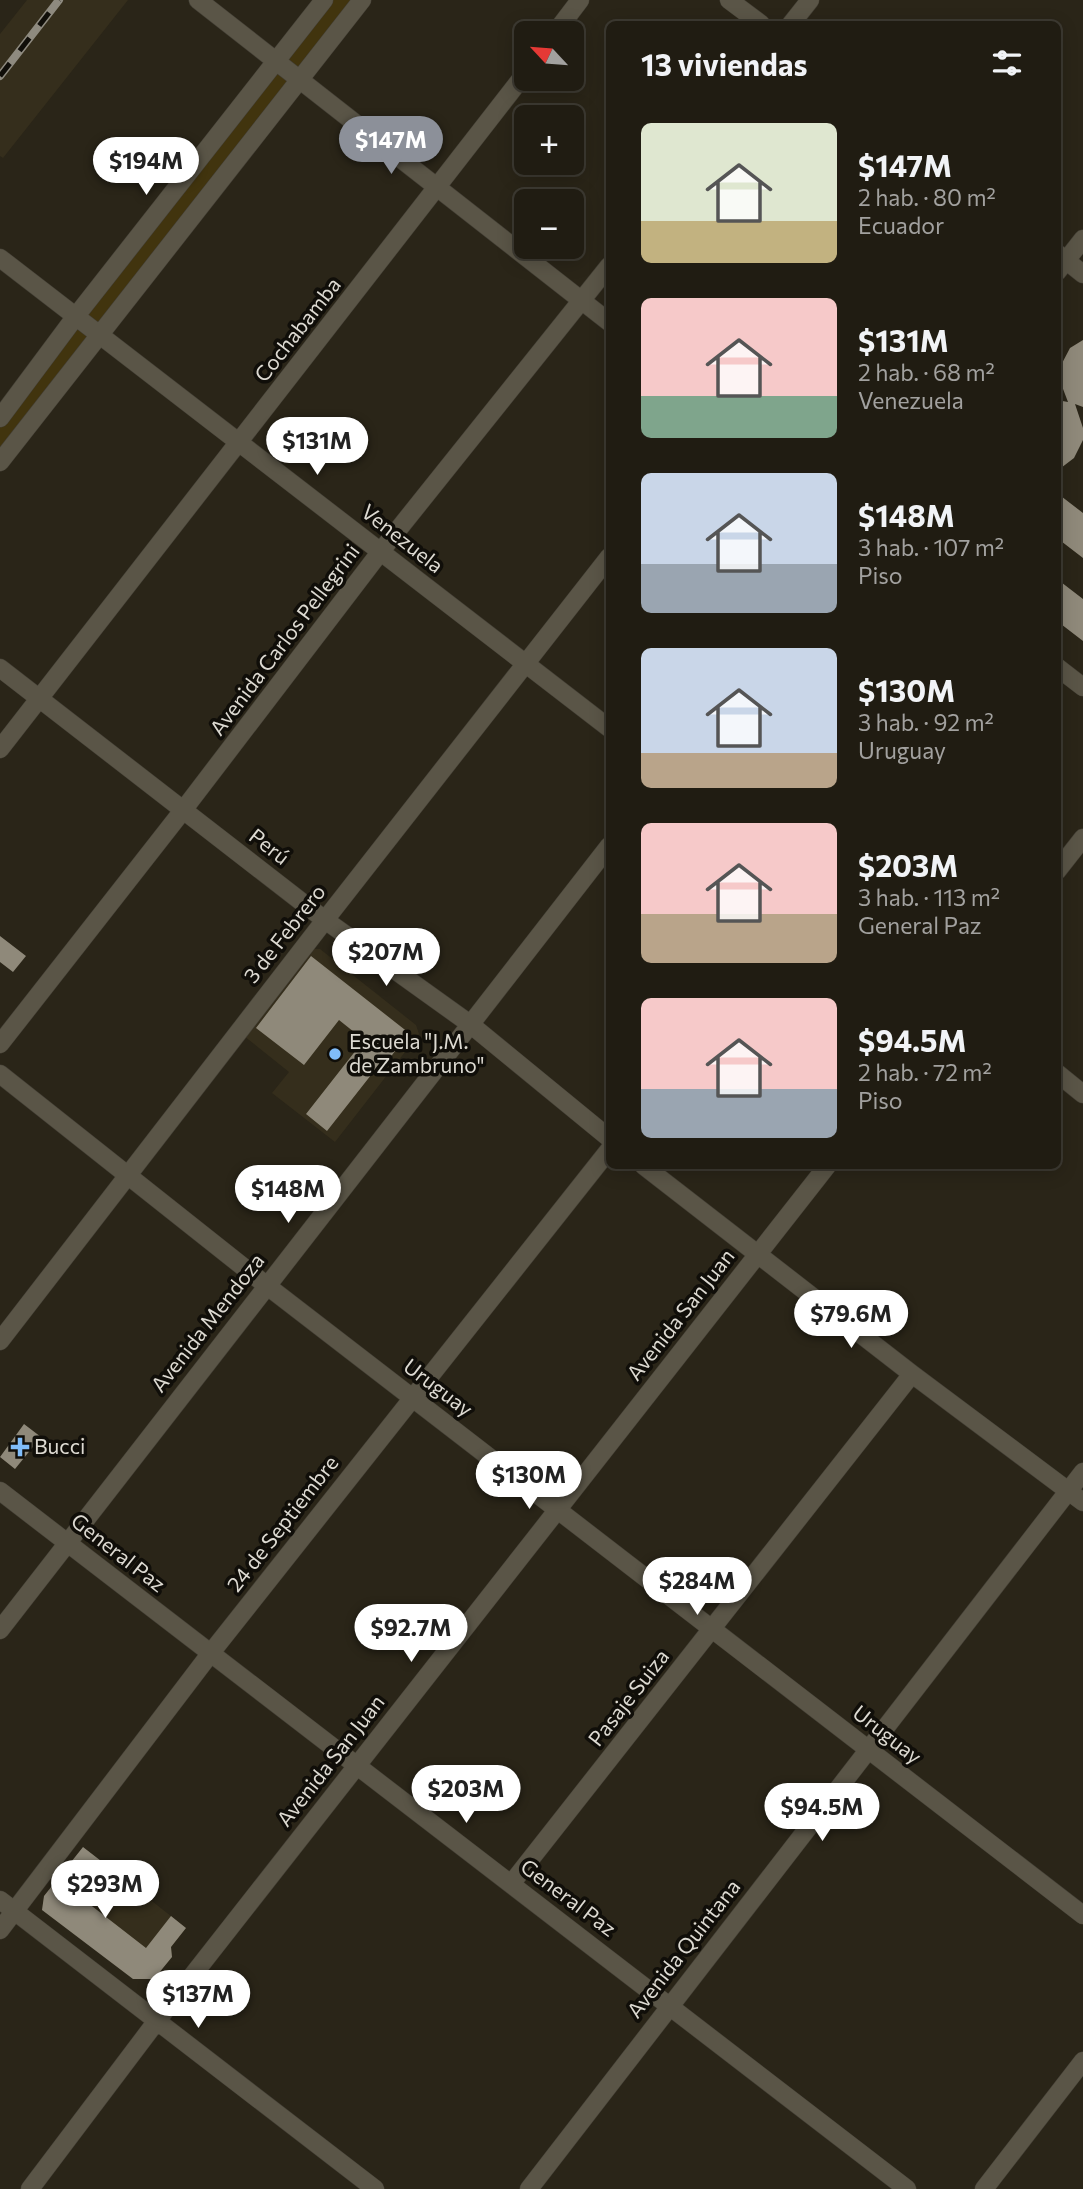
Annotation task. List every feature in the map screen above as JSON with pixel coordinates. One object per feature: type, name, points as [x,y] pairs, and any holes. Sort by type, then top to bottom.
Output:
[{"type":"street","points":[[198,0],[606,320]]},
{"type":"street","points":[[0,418],[76,316],[324,0]]},
{"type":"street","points":[[0,462],[362,0]]},
{"type":"street","points":[[564,21],[580,0]]},
{"type":"street","points":[[729,0],[757,21]]},
{"type":"street","points":[[793,21],[810,0]]},
{"type":"street","name":"Cochabamba","points":[[0,749],[514,88]]},
{"type":"street","points":[[1061,261],[1083,239]]},
{"type":"street","name":"Venezuela","points":[[0,258],[606,726]]},
{"type":"street","points":[[1061,263],[1083,274]]},
{"type":"street","name":"Avenida Carlos Pellegrini","points":[[0,1044],[381,551],[606,270]]},
{"type":"street","name":"3 de Febrero","points":[[0,1341],[606,561]]},
{"type":"street","name":"Perú","points":[[0,668],[325,920],[470,1024],[606,1136]]},
{"type":"street","points":[[1061,670],[1083,687]]},
{"type":"street","points":[[1061,866],[1083,838]]},
{"type":"street","name":"Avenida Mendoza","points":[[0,1630],[606,850]]},
{"type":"street","name":"Uruguay","points":[[0,1074],[266,1285],[1083,1915]]},
{"type":"street","points":[[1061,1076],[1083,1094]]},
{"type":"street","name":"24 de Septiembre","points":[[0,1930],[7,1906],[606,1154]]},
{"type":"street","points":[[648,1169],[912,1374],[1083,1502]]},
{"type":"street","name":"Avenida San Juan","points":[[30,2189],[356,1765],[825,1169]]},
{"type":"street","name":"Pasaje Suiza","points":[[512,1884],[912,1374]]},
{"type":"street","name":"Avenida Quintana","points":[[528,2189],[669,2004],[870,1751],[1083,1472]]},
{"type":"street","name":"General Paz","points":[[0,1491],[907,2189]]},
{"type":"street","points":[[7,1906],[375,2189]]},
{"type":"street","points":[[984,2189],[1083,2061]]},
{"type":"shaded area","points":[[27,0],[128,0],[3,158],[0,156],[0,34]]},
{"type":"shaded area","points":[[324,0],[362,0],[0,462],[0,418]]},
{"type":"shaded area","name":"Escuela \"J.M. de Zambruno\"","points":[[311,949],[320,949],[416,1025],[419,1034],[335,1142],[272,1093],[289,1072],[244,1036]]},
{"type":"shaded area","points":[[114,1871],[186,1928],[171,1947],[172,1957],[154,1979],[42,1910],[44,1896],[57,1879],[88,1903]]},
{"type":"building","points":[[1083,340],[1083,407],[1075,404],[1083,428],[1083,440],[1074,458],[1061,468],[1061,401],[1068,402],[1061,384],[1061,365],[1070,348]]},
{"type":"building","points":[[1061,496],[1083,513],[1083,558],[1061,541]]},
{"type":"building","points":[[1061,582],[1083,599],[1083,641],[1061,624]]},
{"type":"building","points":[[0,936],[26,956],[13,972],[0,962]]},
{"type":"building","points":[[311,956],[409,1033],[389,1059],[386,1056],[327,1131],[306,1114],[364,1040],[339,1020],[304,1065],[256,1028]]},
{"type":"building","name":"Bucci","points":[[24,1424],[41,1437],[15,1469],[0,1457]]},
{"type":"building","points":[[83,1847],[114,1871],[88,1903],[146,1948],[171,1916],[186,1928],[171,1947],[172,1957],[154,1979],[133,1979],[42,1910],[44,1896]]},
{"type":"railway","points":[[0,76],[59,0]]},
{"type":"place","name":"Escuela \"J.M. de Zambruno\"","points":[[335,1054]]},
{"type":"place","name":"Bucci","points":[[20,1447]]}]
